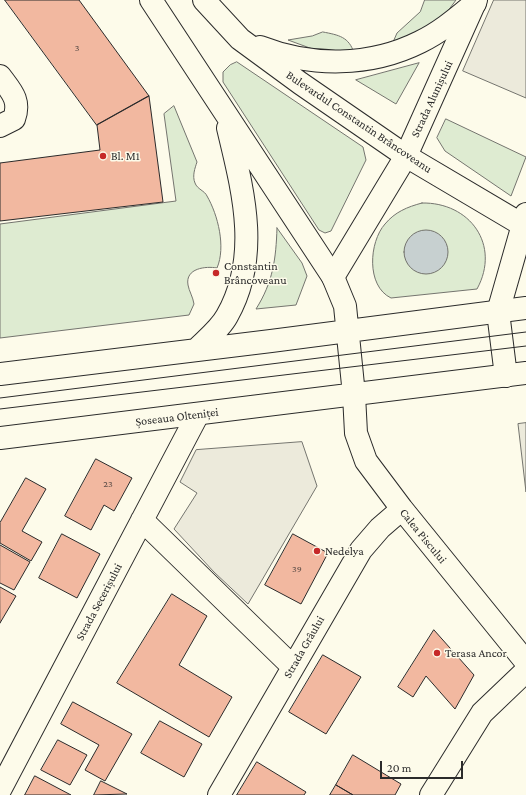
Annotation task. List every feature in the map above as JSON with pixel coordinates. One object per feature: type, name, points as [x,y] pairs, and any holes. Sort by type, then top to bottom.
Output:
[{"type":"main road","points":[[151,0],[333,277],[345,306],[349,331],[354,395]]},
{"type":"main road","name":"Bulevardul Constantin Brâncoveanu","points":[[204,0],[240,39],[300,83],[406,156],[525,222]]},
{"type":"main road","points":[[240,39],[297,58],[320,62],[371,58],[420,42],[452,23],[475,1]]},
{"type":"main road","name":"Strada Alunișului","points":[[333,277],[406,156],[475,1]]},
{"type":"main road","points":[[0,76],[15,98],[17,110],[14,120],[0,126]]},
{"type":"main road","points":[[196,350],[226,317],[237,294],[244,273],[246,258],[245,206],[225,113]]},
{"type":"main road","points":[[516,374],[498,312],[525,222]]},
{"type":"main road","points":[[0,374],[526,308]]},
{"type":"main road","name":"Șoseaua Olteniței","points":[[1,439],[516,374]]},
{"type":"main road","name":"Calea Piscului","points":[[354,395],[356,433],[366,461],[402,509],[526,662]]},
{"type":"main road","name":"Strada Secerișului","points":[[0,790],[198,414]]},
{"type":"main road","name":"Strada Grâului","points":[[219,795],[292,666],[361,550],[380,528],[402,509]]},
{"type":"main road","points":[[142,520],[292,666]]},
{"type":"main road","points":[[430,795],[482,713],[526,672]]},
{"type":"green space","points":[[425,0],[456,0],[442,19],[390,49],[397,33],[420,12]]},
{"type":"green space","points":[[323,32],[334,34],[346,40],[354,53],[318,51],[288,40],[312,36]]},
{"type":"green space","points":[[237,62],[363,147],[366,160],[331,231],[325,233],[319,230],[223,82],[223,72],[230,65]]},
{"type":"green space","points":[[419,63],[396,104],[356,80]]},
{"type":"green space","points":[[174,106],[197,162],[194,175],[195,183],[197,187],[206,194],[211,204],[220,231],[221,241],[220,260],[217,268],[207,267],[197,269],[188,279],[189,290],[194,304],[189,315],[0,338],[0,224],[176,201],[164,114]]},
{"type":"green space","points":[[446,119],[526,157],[511,196],[445,151],[437,138]]},
{"type":"green space","points":[[422,203],[439,205],[454,210],[467,218],[476,229],[483,242],[485,257],[483,273],[477,289],[391,298],[383,292],[377,284],[374,274],[373,252],[380,232],[385,224],[397,213],[406,208]]},
{"type":"green space","points":[[277,228],[302,263],[307,276],[296,305],[256,309],[270,280],[276,250]]},
{"type":"shaded area","points":[[494,0],[526,0],[526,98],[463,71]]},
{"type":"shaded area","points":[[422,230],[430,230],[435,231],[442,236],[447,243],[447,261],[442,268],[435,273],[422,274],[414,271],[407,264],[404,256],[404,248],[407,240],[414,233]]},
{"type":"shaded area","points":[[526,423],[526,492],[518,424]]},
{"type":"shaded area","points":[[302,442],[317,486],[248,604],[214,572],[174,529],[197,493],[180,482],[196,450]]},
{"type":"building","name":"Bl. M1","points":[[5,0],[79,0],[149,96],[97,125]]},
{"type":"building","name":"Bl. M1","points":[[149,96],[163,202],[0,221],[0,163],[100,150],[97,125]]},
{"type":"building","points":[[96,459],[132,478],[114,511],[104,505],[91,530],[65,516]]},
{"type":"building","points":[[26,478],[46,489],[22,531],[42,542],[31,561],[0,543],[0,523]]},
{"type":"building","points":[[62,534],[100,554],[77,598],[39,578]]},
{"type":"building","points":[[293,534],[328,553],[301,604],[265,585]]},
{"type":"building","points":[[0,545],[30,562],[14,590],[0,583]]},
{"type":"building","points":[[0,587],[16,596],[0,623]]},
{"type":"building","points":[[172,594],[207,616],[179,665],[232,697],[209,737],[117,683]]},
{"type":"building","name":"Terasa Ancor","points":[[434,630],[474,675],[455,709],[426,676],[413,697],[398,687]]},
{"type":"building","points":[[323,655],[361,677],[326,734],[289,712]]},
{"type":"building","points":[[73,702],[132,734],[105,781],[85,770],[99,745],[61,724]]},
{"type":"building","points":[[160,721],[202,744],[184,777],[141,753]]},
{"type":"building","points":[[58,740],[87,755],[70,785],[41,770]]},
{"type":"building","points":[[353,755],[401,784],[395,795],[353,795],[336,785]]},
{"type":"building","points":[[257,762],[306,792],[304,795],[237,795]]},
{"type":"building","points":[[35,776],[71,795],[25,795]]},
{"type":"building","points":[[101,781],[127,794],[94,795]]},
{"type":"building","points":[[336,785],[353,795],[330,795]]},
{"type":"tram line","points":[[0,398],[526,332]]},
{"type":"tram line","points":[[0,409],[526,346]]},
{"type":"place","name":"Bl. M1","points":[[103,156]]},
{"type":"place","name":"Constantin Brâncoveanu","points":[[216,273]]},
{"type":"place","name":"Nedelya","points":[[317,551]]},
{"type":"place","name":"Terasa Ancor","points":[[437,653]]}]
